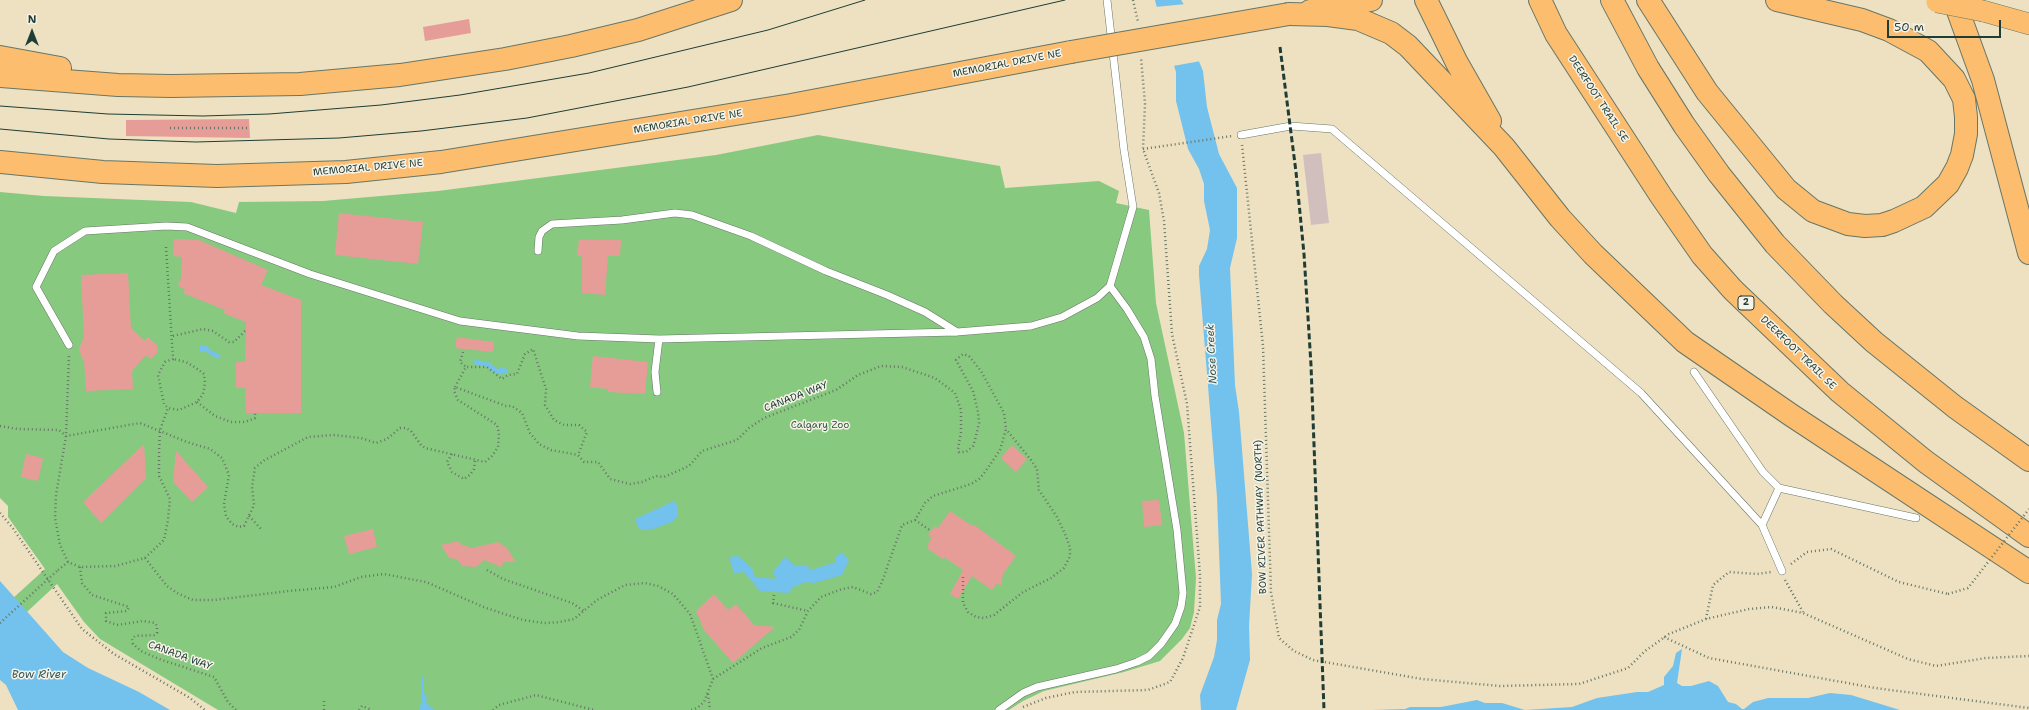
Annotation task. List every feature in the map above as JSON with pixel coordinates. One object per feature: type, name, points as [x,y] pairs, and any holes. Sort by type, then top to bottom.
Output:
[{"type":"highway","points":[[0,76],[118,85],[171,86],[300,84],[430,71],[505,59],[638,30],[731,0]]},
{"type":"highway","name":"MEMORIAL DRIVE NE","points":[[0,162],[103,172],[217,176],[346,172],[441,162],[792,105],[1071,52],[1370,0]]},
{"type":"highway","points":[[1426,0],[1457,63],[1504,147]]},
{"type":"highway","name":"DEERFOOT TRAIL SE","points":[[1540,0],[1556,34],[1661,196],[1702,255],[1733,290],[1840,392],[1926,462],[2029,536]]},
{"type":"highway","points":[[1612,0],[1648,68],[1684,125],[1728,186],[1775,244],[1833,304],[1874,342],[1955,407],[2029,460]]},
{"type":"highway","points":[[1648,0],[1712,98],[1786,189],[1813,211],[1841,222],[1865,226],[1882,225],[1894,222],[1924,207],[1948,184],[1962,155],[1966,134],[1966,117],[1964,99],[1954,79],[1928,51],[1889,30],[1862,20],[1777,0]]},
{"type":"highway","points":[[1940,0],[1983,80],[2029,252]]},
{"type":"highway","points":[[1289,14],[1328,15],[1358,20],[1391,33],[1408,46],[1504,147],[1560,218],[1640,300],[1685,342],[1791,415],[2029,572]]},
{"type":"highway","points":[[0,57],[76,70],[118,85]]},
{"type":"main road","points":[[1940,0],[2029,24]]},
{"type":"lane","points":[[69,345],[36,287],[54,251],[85,231],[166,226],[187,227],[310,274],[460,321],[578,336],[659,339],[957,332],[1030,326],[1062,317],[1097,298],[1110,286],[1133,207],[1124,150],[1107,0]]},
{"type":"lane","points":[[1241,135],[1291,126],[1332,129],[1641,393],[1762,525],[1782,571]]},
{"type":"lane","points":[[538,251],[539,237],[542,231],[552,224],[622,220],[675,213],[692,215],[751,236],[826,271],[887,295],[925,312],[957,332]]},
{"type":"lane","points":[[999,710],[1023,693],[1037,687],[1116,669],[1149,656],[1161,644],[1175,624],[1181,607],[1183,593],[1177,530],[1155,396],[1151,359],[1144,337],[1127,309],[1110,286]]},
{"type":"lane","points":[[657,392],[655,372],[659,339]]},
{"type":"lane","points":[[1694,372],[1763,472],[1779,488],[1916,518]]},
{"type":"lane","points":[[1762,525],[1779,488]]},
{"type":"path","points":[[1133,0],[1138,28]]},
{"type":"path","points":[[1140,51],[1145,104],[1143,149],[1241,135]]},
{"type":"path","points":[[170,128],[250,128]]},
{"type":"path","name":"BOW RIVER PATHWAY (NORTH)","points":[[1241,135],[1263,346],[1271,592],[1279,638],[1294,651],[1313,660],[1422,679],[1500,686],[1579,684],[1628,668],[1645,651],[1664,637],[1706,620],[1749,609],[1772,607],[1803,613],[1908,659],[1936,666],[1986,658],[2029,656]]},
{"type":"path","points":[[166,246],[173,336],[173,358]]},
{"type":"path","points":[[173,336],[203,330],[213,332],[229,342],[234,342],[246,330]]},
{"type":"path","points":[[69,345],[66,436],[56,495],[55,518],[60,545],[68,562],[80,567],[115,566],[145,558],[164,540],[170,499],[159,476],[160,430],[168,408]]},
{"type":"path","points":[[464,352],[460,362],[466,367],[487,367],[502,379],[516,374],[525,354],[533,349],[539,362],[546,389],[545,405],[554,420],[564,425],[579,425],[586,432],[578,455]]},
{"type":"path","name":"CANADA WAY","points":[[455,387],[506,406],[512,406],[522,413],[530,433],[539,444],[551,450],[578,455],[584,462],[598,462],[610,479],[630,484],[642,482],[656,476],[664,477],[689,466],[702,451],[737,440],[749,428],[764,418],[836,390],[858,375],[881,366],[902,367],[935,378],[955,393],[961,410],[961,432],[958,449],[959,452],[966,452],[973,446],[979,423],[973,391],[956,360],[963,354],[969,356],[994,393],[1004,413],[1006,429],[1000,450],[979,479],[971,484],[933,496],[925,503],[915,520],[902,525],[877,592],[871,594],[854,587],[842,589],[821,597],[808,611],[799,630],[791,637],[762,648],[713,679]]},
{"type":"path","points":[[173,358],[186,362],[204,374],[205,383],[203,394],[197,402],[179,410],[168,408],[164,404],[158,376],[165,362],[173,358]]},
{"type":"path","points":[[66,436],[140,422],[187,442],[210,448],[222,458],[229,475],[224,504],[226,516],[232,524],[239,527],[244,526],[254,505],[252,487],[256,468],[263,461],[308,437],[333,435],[361,438],[376,443],[387,439],[400,428],[406,428],[411,431],[425,448],[484,462],[492,456],[498,447],[499,433],[497,425],[458,400],[455,396],[455,387],[466,367]]},
{"type":"path","points":[[197,402],[215,416],[231,422],[245,422],[254,418],[254,413]]},
{"type":"path","points":[[0,426],[18,429],[59,430],[66,436]]},
{"type":"path","points":[[963,578],[963,603],[968,612],[976,617],[984,618],[994,615],[1023,592],[1051,578],[1064,568],[1070,556],[1070,548],[1066,536],[1057,517],[1039,490],[1037,469],[1032,460],[1006,429]]},
{"type":"path","points":[[452,454],[447,462],[452,472],[464,479],[474,469],[475,461]]},
{"type":"path","points":[[1706,620],[1713,585],[1729,572],[1758,574],[1782,571],[1807,552],[1831,549],[1899,582],[1948,594],[1968,588],[2029,509]]},
{"type":"path","points":[[0,513],[12,527],[82,629],[114,654],[190,698],[205,710]]},
{"type":"path","points":[[249,516],[261,529]]},
{"type":"path","points":[[915,520],[931,531]]},
{"type":"path","points":[[145,558],[167,586],[177,593],[193,600],[214,600],[334,587],[360,578],[384,574],[426,582],[486,608],[523,620],[544,623],[574,619],[597,600],[625,585],[635,583],[658,586],[673,594],[690,614],[713,679],[704,702],[691,710]]},
{"type":"path","points":[[0,623],[68,562]]},
{"type":"path","name":"CANADA WAY","points":[[80,567],[82,583],[92,595],[129,607],[127,611],[106,613],[104,617],[106,622],[117,625],[143,622],[155,623],[157,626],[156,633],[154,635],[136,636],[132,639],[133,644],[141,651],[159,659],[214,677],[228,702],[236,710]]},
{"type":"path","points":[[487,570],[503,579],[572,603],[584,611]]},
{"type":"path","points":[[1782,571],[1789,589],[1803,613]]},
{"type":"path","points":[[774,595],[774,603],[808,611]]},
{"type":"path","points":[[1664,637],[1709,658],[1875,688],[2001,706],[2029,708]]},
{"type":"path","points":[[708,694],[710,710]]},
{"type":"path","points":[[493,710],[499,705],[536,695],[594,710]]},
{"type":"path","points":[[324,698],[324,710]]},
{"type":"path","points":[[700,705],[701,710]]},
{"type":"path","points":[[359,710],[362,706],[372,710]]},
{"type":"shaded area","points":[[1321,153],[1329,223],[1311,225],[1303,155]]},
{"type":"green space","name":"Calgary Zoo","points":[[818,135],[1000,166],[1005,188],[1099,181],[1119,191],[1116,203],[1149,210],[1156,303],[1184,433],[1196,578],[1194,612],[1190,628],[1182,639],[1160,661],[1124,672],[1044,691],[1023,701],[1009,710],[218,710],[100,639],[84,622],[57,584],[0,637],[0,610],[45,569],[8,517],[8,506],[0,498],[0,192],[44,196],[191,202],[236,213],[239,202],[323,201],[438,191],[716,155]]},
{"type":"water","name":"Nose Creek","points":[[1155,0],[1181,0],[1189,12],[1198,59],[1203,71],[1207,107],[1219,154],[1237,188],[1237,238],[1230,268],[1235,385],[1239,412],[1252,574],[1249,626],[1250,660],[1236,710],[1201,710],[1200,695],[1214,657],[1217,640],[1217,620],[1221,604],[1217,497],[1199,275],[1199,266],[1207,249],[1210,230],[1204,201],[1204,184],[1199,169],[1188,149],[1176,101],[1176,72]]},
{"type":"water","points":[[200,345],[205,345],[212,351],[221,355],[218,359],[206,352],[199,352]]},
{"type":"water","points":[[674,501],[678,507],[678,516],[672,522],[653,529],[639,529],[635,519]]},
{"type":"water","points":[[842,552],[849,560],[842,575],[814,583],[806,582],[791,588],[790,593],[760,591],[744,572],[734,573],[729,557],[738,556],[752,568],[755,577],[776,579],[773,572],[785,557],[795,566],[807,565],[811,570],[836,562],[835,557]]},
{"type":"water","name":"Bow River","points":[[0,581],[63,652],[88,668],[139,692],[170,710],[18,710],[6,685],[0,680]]},
{"type":"water","points":[[1682,649],[1677,683],[1682,686],[1691,686],[1709,681],[1718,686],[1728,702],[1736,704],[1742,709],[1753,702],[1768,698],[1808,698],[1830,693],[1851,695],[1900,710],[1525,710],[1572,707],[1597,698],[1637,692],[1648,692],[1664,685],[1664,677],[1673,666],[1676,653]]},
{"type":"water","points":[[423,676],[423,690],[427,698],[426,703],[435,710],[420,710],[419,708],[422,702],[421,677]]},
{"type":"water","points":[[1477,700],[1485,703],[1502,703],[1525,710],[1371,710],[1405,709],[1410,707],[1441,707]]},
{"type":"pier","points":[[1186,4],[1197,25],[1201,61],[1173,66],[1155,7]]},
{"type":"building","points":[[469,19],[471,33],[425,41],[423,27]]},
{"type":"building","points":[[249,119],[250,138],[126,136],[126,120]]},
{"type":"building","points":[[339,213],[423,222],[418,264],[335,255]]},
{"type":"building","points":[[174,239],[199,240],[268,270],[261,285],[301,300],[301,413],[246,413],[245,388],[236,388],[236,362],[245,362],[246,322],[223,313],[225,310],[183,293],[185,289],[178,286],[181,278],[182,257],[173,256]]},
{"type":"building","points":[[579,240],[621,240],[620,256],[608,256],[605,295],[582,293],[582,256],[577,256]]},
{"type":"building","points":[[128,273],[131,328],[145,341],[148,337],[157,345],[158,352],[151,359],[146,355],[132,371],[133,389],[86,391],[84,360],[79,349],[84,337],[81,275]]},
{"type":"building","points":[[457,337],[494,342],[493,352],[455,348]]},
{"type":"building","points":[[593,356],[648,362],[645,394],[608,392],[608,389],[590,387]]},
{"type":"building","points":[[144,444],[146,478],[101,523],[83,502]]},
{"type":"building","points":[[1012,445],[1027,459],[1016,472],[1001,458]]},
{"type":"building","points":[[176,451],[208,487],[192,502],[173,482]]},
{"type":"building","points":[[26,454],[43,458],[38,481],[21,477]]},
{"type":"building","points":[[1159,500],[1162,525],[1144,527],[1142,501]]},
{"type":"building","points":[[950,511],[972,526],[973,524],[1016,556],[1003,574],[1001,586],[997,583],[992,590],[972,576],[958,599],[950,594],[963,570],[927,548],[929,546],[927,545],[932,538],[928,535],[935,526],[938,528]]},
{"type":"building","points":[[373,529],[377,547],[349,554],[344,536]]},
{"type":"building","points":[[459,541],[460,544],[472,548],[498,542],[507,548],[515,561],[504,562],[501,567],[484,560],[476,567],[462,566],[457,559],[449,558],[441,545]]},
{"type":"building","points":[[714,594],[728,610],[736,604],[754,625],[775,627],[733,663],[704,630],[696,611]]},
{"type":"waterway","points":[[476,362],[489,365],[496,371],[501,372],[501,369],[506,371]]},
{"type":"tram line","points":[[0,106],[108,114],[203,116],[269,114],[381,105],[460,95],[589,73],[768,30],[865,0]]},
{"type":"tram line","points":[[0,129],[109,139],[196,142],[339,138],[421,131],[527,118],[688,87],[1065,0]]},
{"type":"railway","points":[[1280,47],[1296,172],[1304,254],[1311,365],[1324,710]]}]
